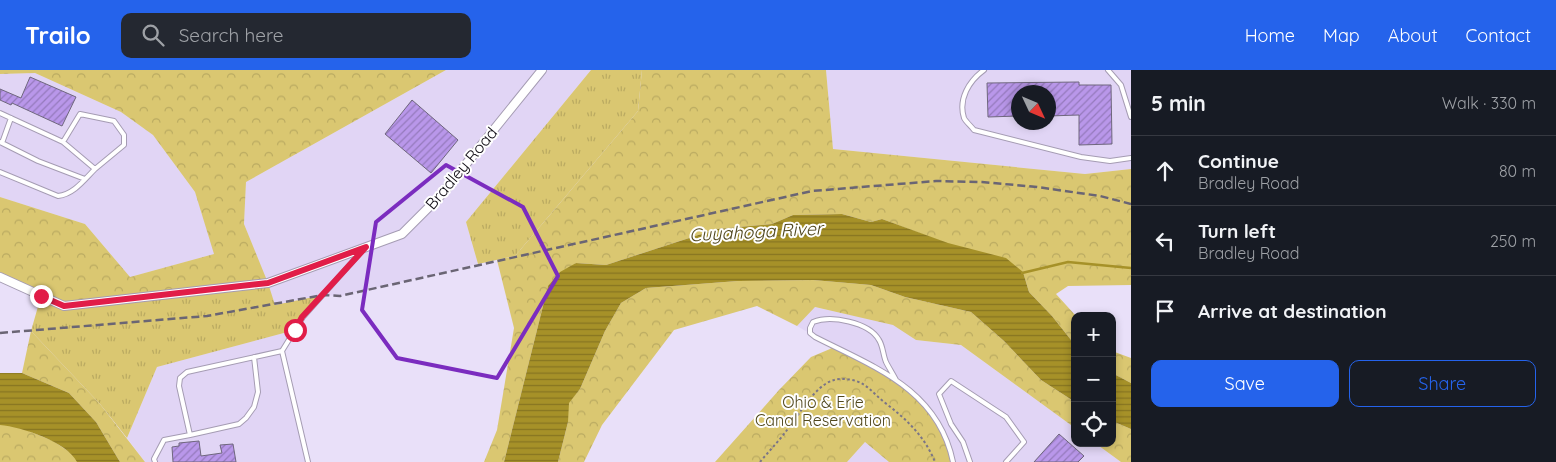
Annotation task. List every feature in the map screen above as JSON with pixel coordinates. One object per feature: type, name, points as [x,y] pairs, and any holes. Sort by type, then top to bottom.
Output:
[{"type":"street","name":"Bradley Road","points":[[0,277],[64,306],[268,283],[402,234],[441,196],[542,70]]},
{"type":"lane","points":[[984,70],[975,76],[962,100],[964,119],[974,130],[1081,157],[1110,161],[1131,158]]},
{"type":"lane","points":[[1108,70],[1121,85],[1131,117]]},
{"type":"lane","points":[[0,113],[63,142],[95,169]]},
{"type":"lane","points":[[0,172],[58,196],[66,195],[124,145],[124,135],[114,121],[80,114],[63,142]]},
{"type":"lane","points":[[11,118],[1,142],[38,161],[85,179]]},
{"type":"lane","name":"Bradley Road","points":[[282,351],[302,317],[366,247]]},
{"type":"lane","points":[[896,380],[886,362],[880,340],[868,330],[841,319],[826,318],[814,322],[810,328],[810,333],[815,337],[896,380],[914,394],[929,409],[938,423],[953,462]]},
{"type":"lane","points":[[190,435],[179,386],[180,378],[187,372],[282,351],[308,462]]},
{"type":"lane","points":[[155,462],[154,459],[164,440],[239,424],[246,418],[254,406],[258,392],[254,357]]},
{"type":"lane","points":[[970,462],[963,442],[951,424],[939,394],[951,381],[1006,417],[1024,442],[1006,462]]},
{"type":"path","points":[[760,462],[786,432],[813,395],[834,380],[844,379],[867,386],[901,415],[917,430],[936,462]]},
{"type":"highlighted area","points":[[446,165],[523,207],[558,276],[497,378],[397,358],[362,310],[376,222]]},
{"type":"shaded area","points":[[446,70],[591,70],[466,222],[478,264],[340,296],[323,295],[275,305],[244,224],[246,182]]},
{"type":"shaded area","points":[[826,70],[1131,70],[1131,169],[1085,174],[833,149]]},
{"type":"shaded area","points":[[35,73],[121,112],[153,135],[195,192],[215,254],[130,277],[85,224],[0,197],[0,74]]},
{"type":"shaded area","points":[[814,307],[893,324],[916,340],[961,345],[1071,425],[1071,447],[1100,447],[1121,462],[953,462],[939,423],[823,341],[797,326]]},
{"type":"shaded area","points":[[295,330],[282,351],[308,462],[145,462],[127,438],[157,367]]},
{"type":"shaded area","points":[[865,442],[889,462],[847,462]]},
{"type":"green space","points":[[0,70],[446,70],[246,182],[244,224],[268,283],[64,306],[0,277],[0,197],[85,224],[130,277],[214,254],[195,192],[153,135],[121,112],[35,73],[0,74]]},
{"type":"green space","points":[[591,70],[642,70],[638,111],[515,256],[478,264],[466,222]]},
{"type":"green space","points":[[642,70],[826,70],[833,149],[1085,174],[1131,169],[1131,285],[1068,286],[1056,294],[1072,312],[1071,340],[1029,292],[1023,272],[882,219],[871,222],[842,214],[793,215],[772,224],[717,229],[606,265],[576,263],[548,286],[504,462],[484,462],[497,430],[514,328],[497,260],[515,256],[638,111]]},
{"type":"green space","points":[[813,280],[871,285],[905,297],[971,312],[1004,341],[1041,380],[1071,399],[1071,425],[961,345],[916,340],[893,325],[815,307],[797,326],[757,306],[674,330],[602,425],[584,462],[558,462],[568,422],[568,403],[580,389],[605,331],[621,303],[646,288],[738,281]]},
{"type":"green space","points":[[268,283],[275,305],[323,295],[295,330],[157,367],[127,438],[100,404],[31,331],[41,296]]},
{"type":"green space","points":[[31,331],[100,404],[145,462],[120,462],[96,422],[69,393],[22,373]]},
{"type":"green space","name":"Ohio & Erie Canal Reservation","points":[[833,346],[877,369],[917,397],[943,431],[953,462],[889,462],[865,442],[847,462],[715,462],[811,357]]},
{"type":"green space","points":[[1116,352],[1131,358],[1131,383],[1116,375]]},
{"type":"green space","points":[[0,419],[53,441],[74,455],[78,462],[0,462]]},
{"type":"green space","points":[[1116,423],[1131,429],[1131,462],[1121,462],[1100,447],[1116,447]]},
{"type":"water","name":"Cuyahoga River","points":[[842,214],[871,222],[882,219],[948,243],[1006,258],[1023,272],[1029,292],[1071,340],[1071,399],[1041,380],[1004,341],[971,312],[905,297],[871,285],[813,280],[738,281],[646,288],[621,303],[605,331],[580,389],[569,403],[568,422],[558,462],[504,462],[548,286],[560,272],[576,263],[606,265],[717,229],[772,224],[793,215]]},
{"type":"water","points":[[0,373],[22,373],[69,393],[96,422],[120,462],[77,462],[64,448],[54,442],[31,432],[0,425]]},
{"type":"water","points":[[1116,375],[1131,383],[1131,429],[1116,423]]},
{"type":"building","points":[[30,77],[76,97],[62,126],[12,103],[11,105],[0,100],[0,89],[21,98]]},
{"type":"building","points":[[1079,82],[1079,85],[1111,85],[1112,144],[1079,145],[1079,115],[1056,116],[1056,85],[1011,85],[1011,116],[988,117],[987,83]]},
{"type":"building","points":[[412,100],[458,140],[431,173],[385,134]]},
{"type":"building","points":[[1059,434],[1071,445],[1071,447],[1074,447],[1084,456],[1078,462],[1034,462]]},
{"type":"building","points":[[199,441],[201,456],[222,453],[220,445],[233,444],[236,462],[173,462],[172,447],[179,446],[179,443]]},
{"type":"waterway","points":[[1022,273],[1068,262],[1131,268]]},
{"type":"railway","points":[[0,333],[207,316],[323,295],[340,296],[812,191],[936,181],[982,182],[1037,187],[1100,196],[1131,204]]},
{"type":"route","points":[[41,296],[64,306],[268,283],[366,247],[302,317],[295,330]]}]
